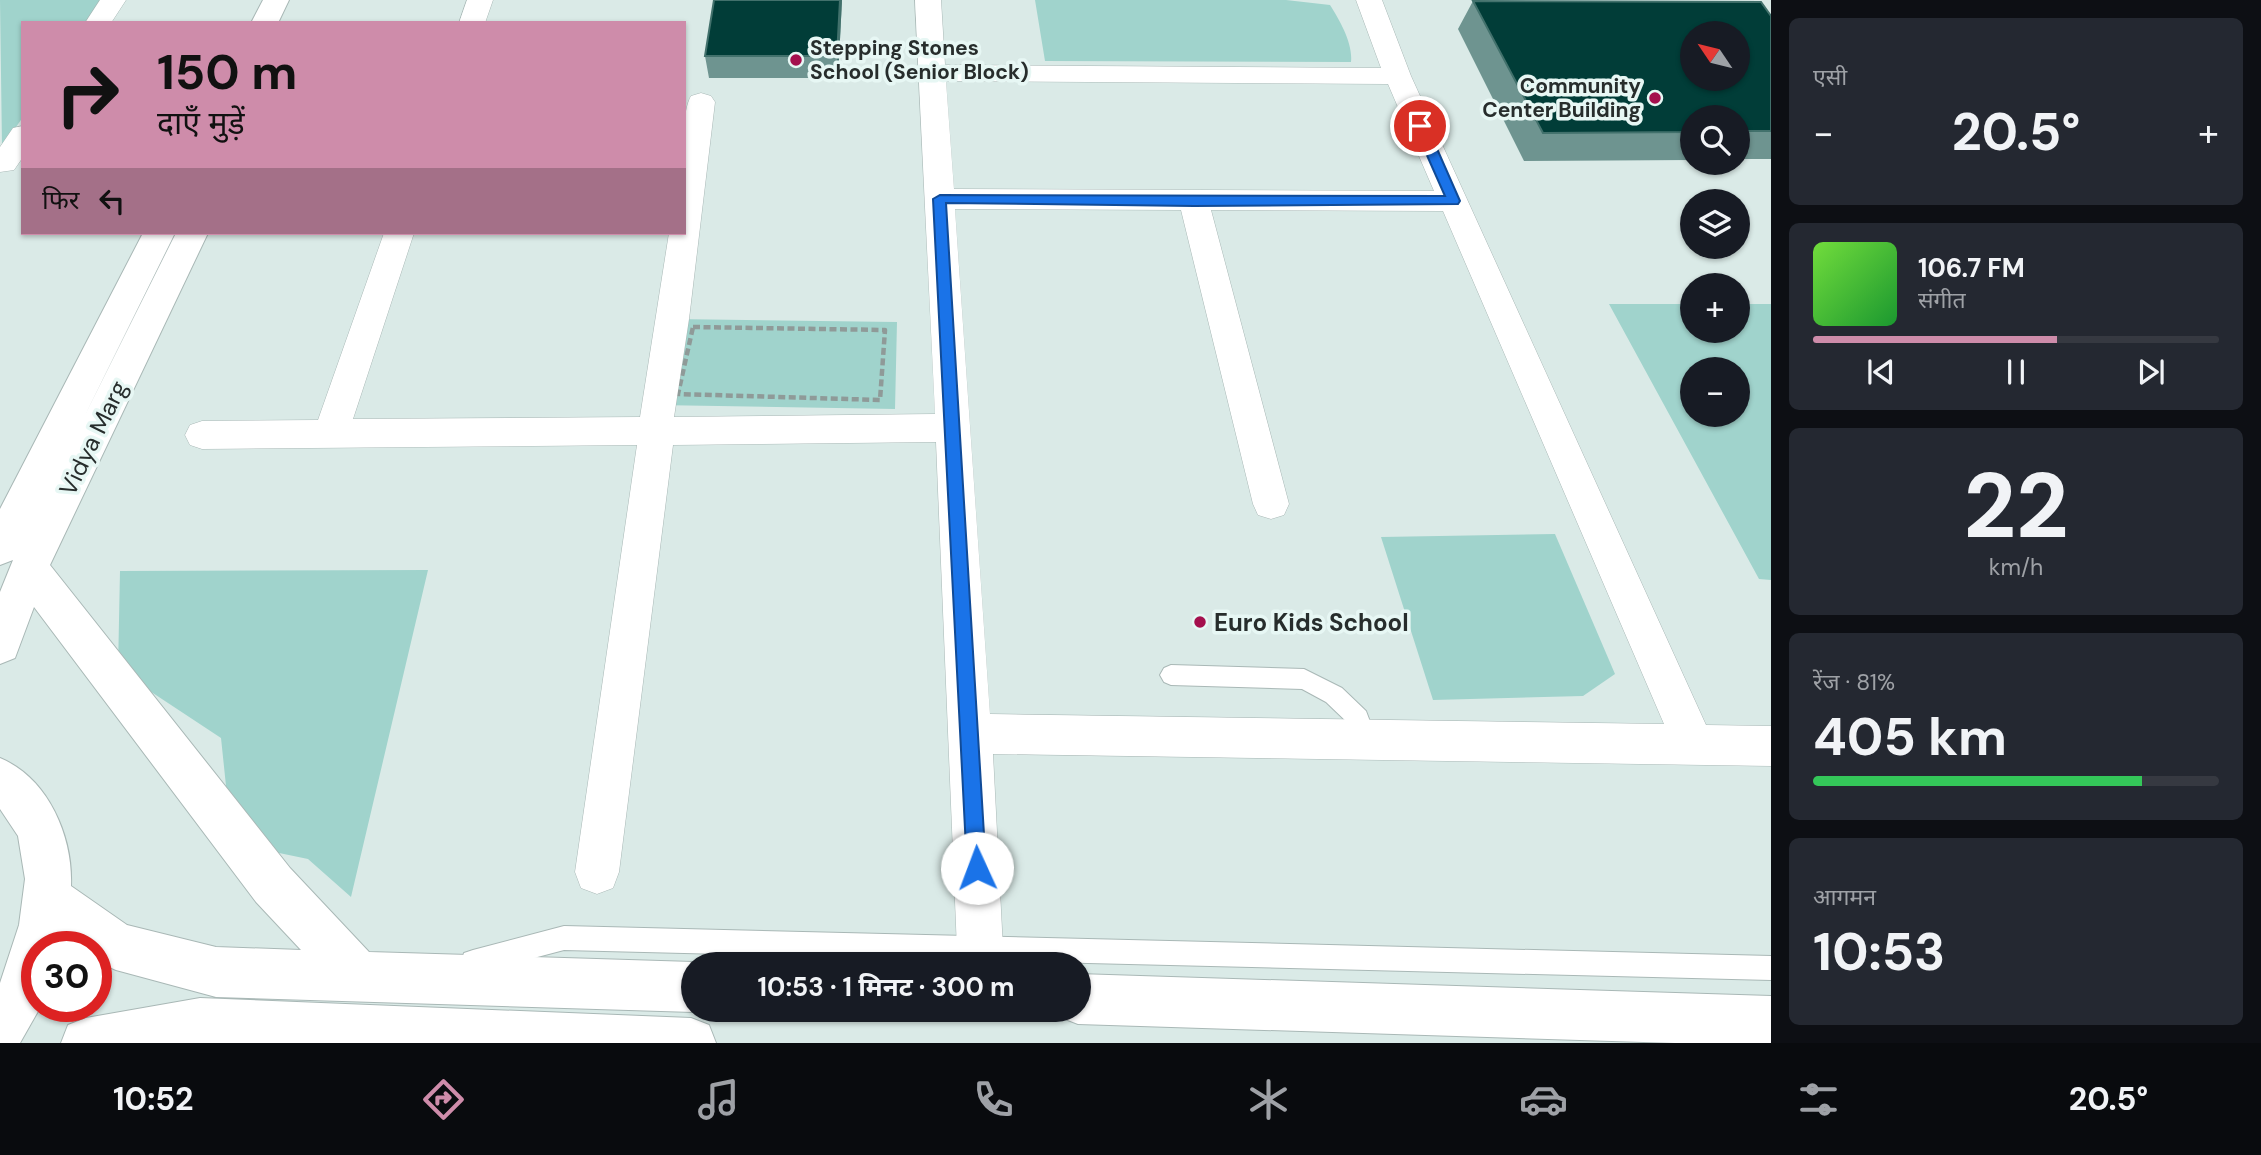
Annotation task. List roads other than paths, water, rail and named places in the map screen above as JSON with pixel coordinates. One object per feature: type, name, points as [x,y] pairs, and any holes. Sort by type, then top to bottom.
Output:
[{"type":"main road","points":[[265,21],[276,0]]},
{"type":"main road","name":"Vidya Marg","points":[[0,645],[15,558],[158,235]]},
{"type":"main road","name":"Vidya Marg","points":[[15,558],[191,235]]},
{"type":"main road","points":[[15,558],[273,885],[373,977]]},
{"type":"main road","points":[[0,780],[16,791],[36,820],[47,856],[48,898],[43,931]]},
{"type":"main road","points":[[48,898],[116,946],[216,972],[681,987]]},
{"type":"main road","points":[[0,1027],[21,992]]},
{"type":"main road","points":[[1091,999],[1771,1021]]},
{"type":"main road","points":[[86,1043],[200,1023],[349,1036],[691,1043]]},
{"type":"street","points":[[99,21],[113,0]]},
{"type":"street","points":[[473,21],[480,0]]},
{"type":"street","points":[[928,0],[971,734],[980,949]]},
{"type":"street","points":[[1369,0],[1398,76],[1693,743]]},
{"type":"street","points":[[932,73],[1398,76]]},
{"type":"street","points":[[686,217],[701,102]]},
{"type":"street","points":[[9,163],[21,139]]},
{"type":"street","points":[[940,199],[1454,201]]},
{"type":"street","points":[[1194,202],[1271,504]]},
{"type":"street","points":[[330,435],[398,235]]},
{"type":"street","points":[[597,872],[657,430],[657,405],[673,319],[684,235]]},
{"type":"street","points":[[202,435],[953,428]]},
{"type":"street","points":[[971,734],[1771,746]]},
{"type":"lane","points":[[1171,675],[1304,679],[1334,695],[1358,718],[1366,740]]},
{"type":"lane","points":[[373,977],[480,961],[564,938],[1771,968]]},
{"type":"place","name":"Stepping Stones School (Senior Block)","points":[[796,60]]},
{"type":"place","name":"Community Center Building","points":[[1655,98]]},
{"type":"place","name":"Euro Kids School","points":[[1200,622]]}]
